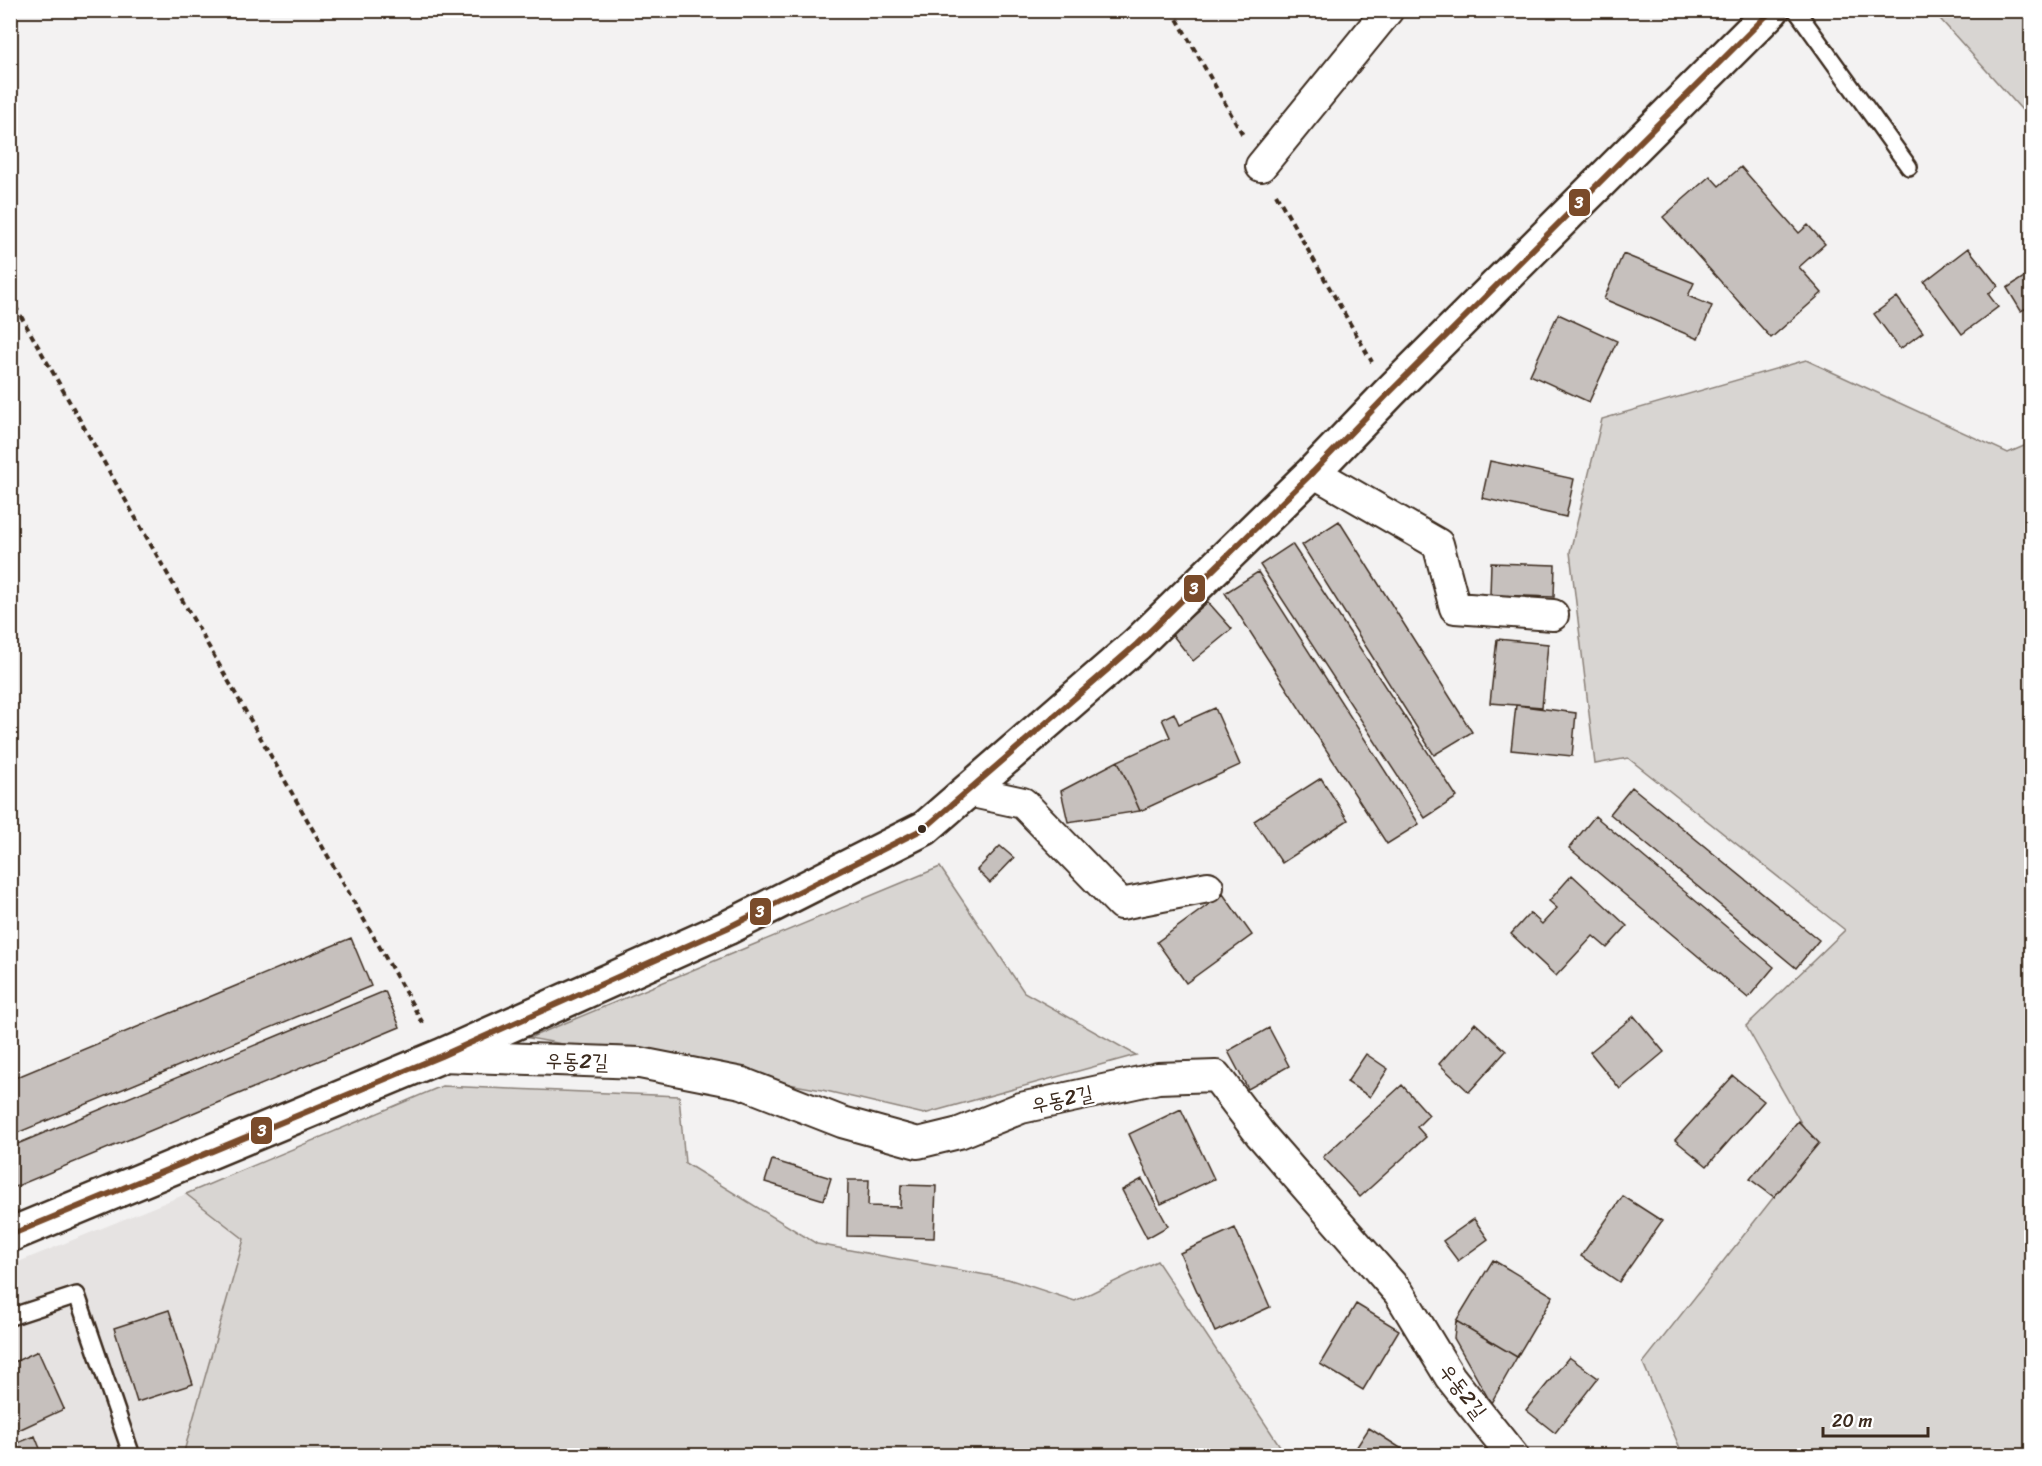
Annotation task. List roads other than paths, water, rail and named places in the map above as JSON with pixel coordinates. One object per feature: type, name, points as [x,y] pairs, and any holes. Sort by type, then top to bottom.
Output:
[{"type":"main road","points":[[10,1235],[441,1056],[727,928],[925,828],[1137,644],[1313,472],[1389,392],[1772,10]]},
{"type":"street","points":[[1261,166],[1388,10]]},
{"type":"street","points":[[1313,472],[1438,544],[1455,608],[1553,615]]},
{"type":"street","points":[[968,791],[1023,803],[1121,904],[1208,886]]},
{"type":"street","name":"우동2길","points":[[441,1056],[639,1063],[741,1083],[842,1122],[918,1143],[959,1133],[1021,1108],[1158,1078],[1216,1076],[1260,1134],[1399,1293],[1450,1377],[1513,1455]]},
{"type":"lane","points":[[1796,10],[1910,167]]},
{"type":"lane","points":[[10,1317],[77,1295],[132,1455]]}]
